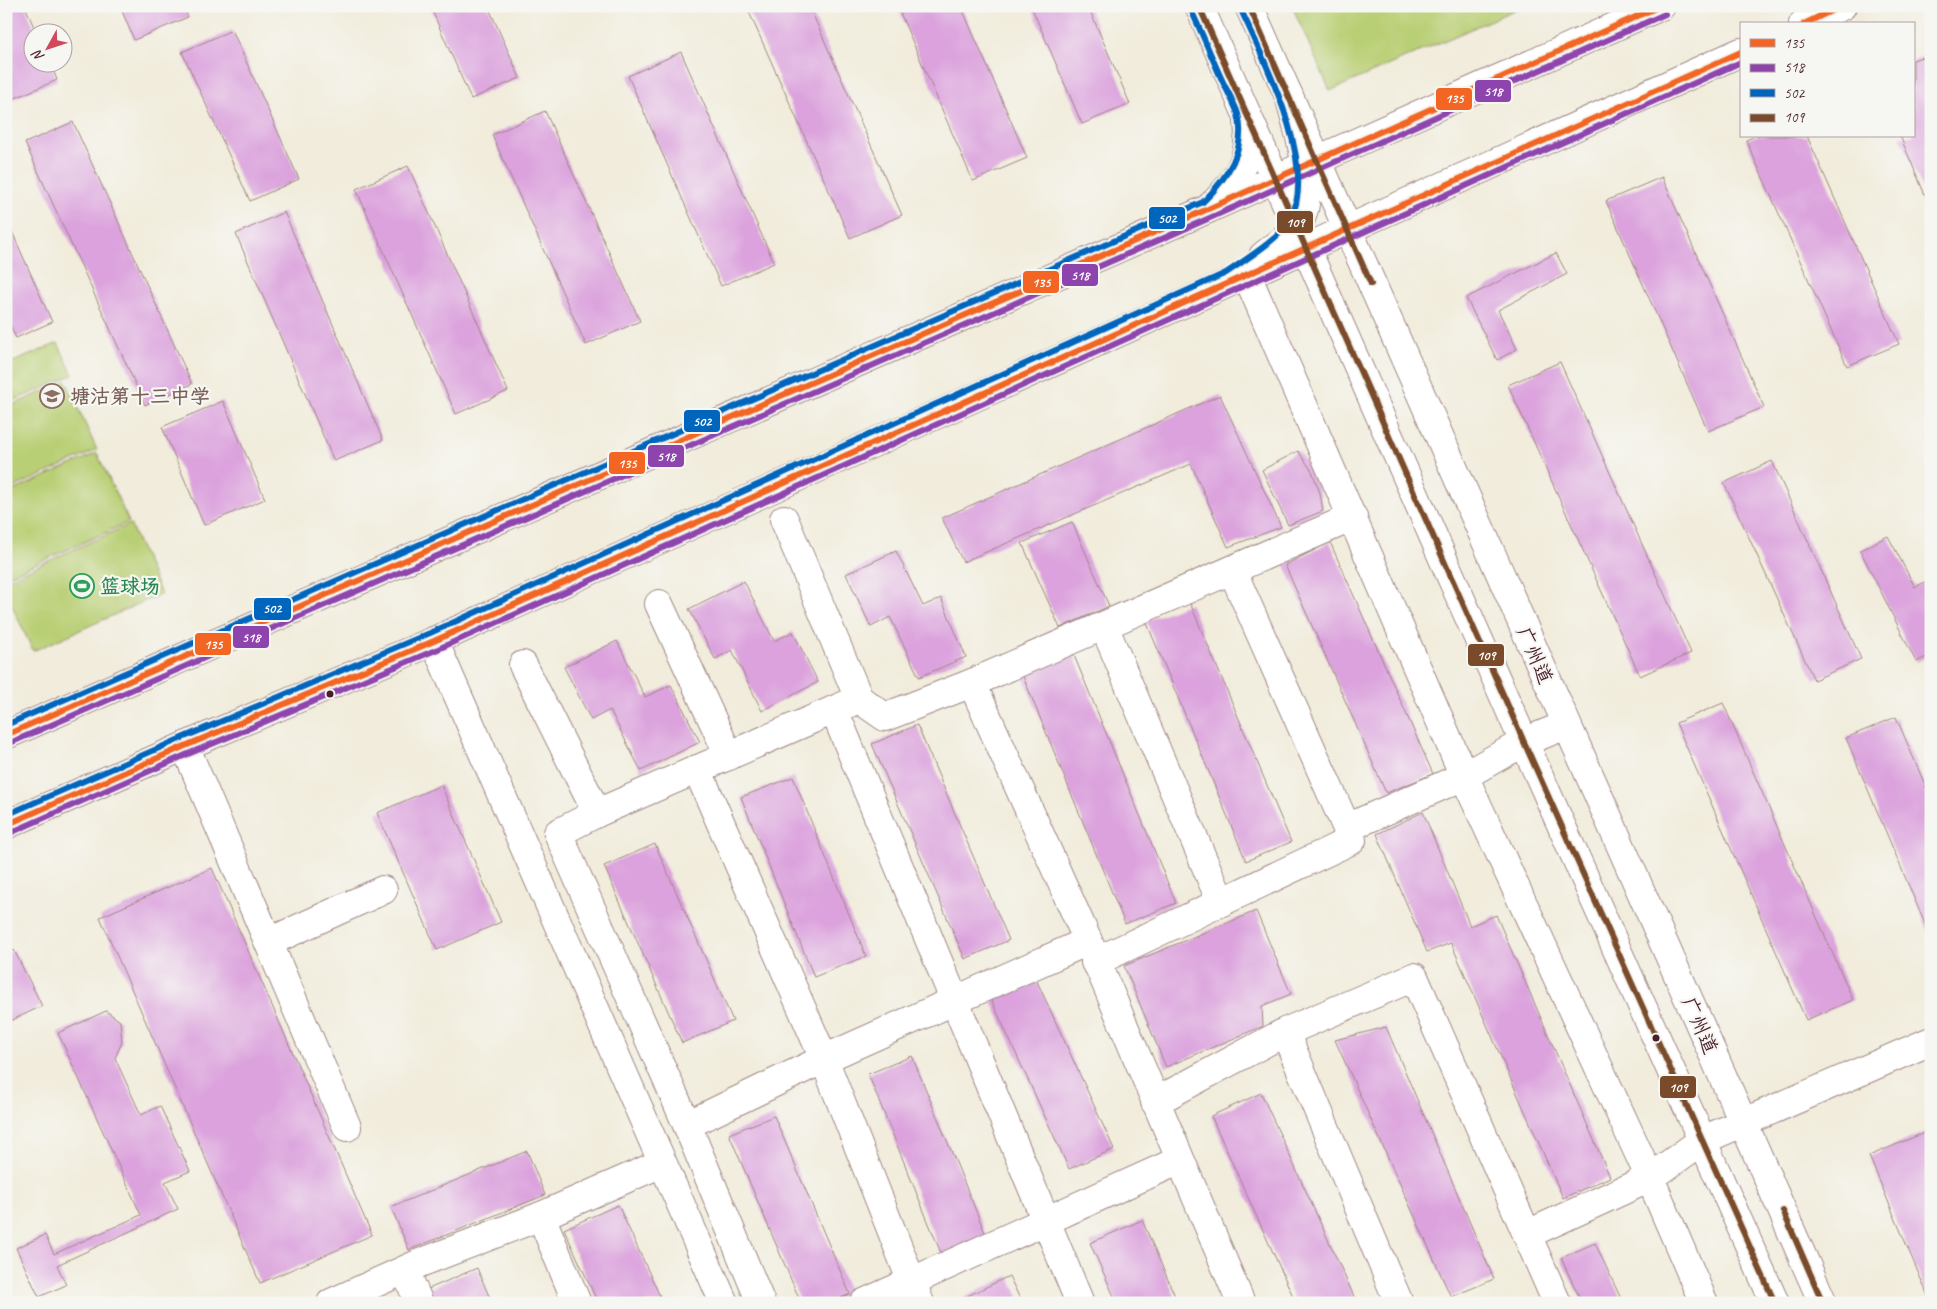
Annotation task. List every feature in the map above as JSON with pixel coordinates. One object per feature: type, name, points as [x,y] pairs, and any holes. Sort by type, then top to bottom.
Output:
[{"type":"street","points":[[1199,6],[1524,742],[1775,1303]]},
{"type":"street","name":"广州道","points":[[1249,6],[1289,96],[1311,162],[1347,228],[1823,1303]]},
{"type":"street","points":[[6,735],[1208,209],[1661,6]]},
{"type":"street","points":[[1807,22],[1842,6]]},
{"type":"street","points":[[6,825],[185,746],[434,641],[1238,277],[1271,250],[1301,236],[1347,228],[1740,52]]},
{"type":"street","points":[[1208,209],[1225,193],[1236,179],[1244,162],[1250,134],[1247,114]]},
{"type":"street","points":[[1301,236],[1311,162]]},
{"type":"street","points":[[1238,277],[1352,517],[1464,776],[1650,1178],[1704,1303]]},
{"type":"street","points":[[784,519],[859,698],[885,717],[972,683],[1352,517]]},
{"type":"street","points":[[687,1125],[824,1059],[954,1002],[1221,902],[1352,840],[1232,570]]},
{"type":"street","points":[[659,604],[729,756]]},
{"type":"street","points":[[1104,626],[1221,902]]},
{"type":"street","points":[[434,641],[724,1303]]},
{"type":"street","points":[[522,665],[598,813]]},
{"type":"street","points":[[972,683],[1091,952],[1242,1303]]},
{"type":"street","points":[[761,1303],[687,1125],[558,833],[598,813],[859,698]]},
{"type":"street","points":[[834,710],[1080,1303]]},
{"type":"street","points":[[1347,828],[1464,776],[1524,742],[1566,724]]},
{"type":"street","points":[[185,746],[347,1127]]},
{"type":"street","points":[[697,769],[824,1059],[916,1292]]},
{"type":"street","points":[[268,942],[383,890]]},
{"type":"street","points":[[1155,1102],[1285,1032],[1414,977],[1528,1234],[1547,1300]]},
{"type":"street","points":[[1285,1032],[1398,1303]]},
{"type":"street","points":[[1528,1234],[1650,1178],[1703,1140],[1931,1041]]},
{"type":"street","points":[[864,1303],[916,1292],[1046,1221],[1180,1160]]},
{"type":"street","points":[[330,1303],[404,1270],[541,1216],[662,1163]]},
{"type":"street","points":[[541,1216],[577,1303]]},
{"type":"street","points":[[404,1270],[419,1303]]},
{"type":"green space","points":[[1292,6],[1523,6],[1330,91]]},
{"type":"green space","points":[[58,343],[73,375],[6,404],[6,365]]},
{"type":"green space","points":[[66,381],[97,450],[6,491],[6,408]]},
{"type":"green space","name":"篮球场","points":[[97,453],[129,522],[6,577],[6,494]]},
{"type":"green space","name":"篮球场","points":[[130,524],[161,594],[33,651],[6,593],[6,580]]},
{"type":"building","points":[[6,6],[25,6],[32,22],[22,22],[22,72],[54,72],[57,80],[6,102]]},
{"type":"building","points":[[120,6],[183,6],[188,17],[134,40]]},
{"type":"building","points":[[430,6],[488,6],[520,78],[471,99]]},
{"type":"building","points":[[763,6],[809,6],[902,215],[850,238],[749,12]]},
{"type":"building","points":[[897,6],[961,6],[1027,158],[973,181]]},
{"type":"building","points":[[1031,6],[1088,6],[1130,104],[1082,124]]},
{"type":"building","points":[[232,30],[299,179],[250,201],[182,52]]},
{"type":"building","points":[[681,52],[774,263],[721,286],[628,76]]},
{"type":"building","points":[[1922,57],[1931,78],[1931,209],[1901,138],[1914,138],[1914,60]]},
{"type":"building","points":[[545,111],[640,321],[586,345],[492,135]]},
{"type":"building","points":[[73,122],[192,384],[145,405],[25,143]]},
{"type":"building","points":[[1750,138],[1808,138],[1899,344],[1847,366],[1746,140]]},
{"type":"building","points":[[408,166],[508,391],[456,414],[356,189]]},
{"type":"building","points":[[1662,177],[1764,407],[1708,431],[1606,201]]},
{"type":"building","points":[[284,212],[383,440],[334,461],[236,234]]},
{"type":"building","points":[[6,218],[52,322],[16,338],[6,316]]},
{"type":"building","points":[[1556,253],[1567,274],[1498,310],[1517,349],[1497,360],[1466,298]]},
{"type":"building","points":[[1560,362],[1691,653],[1640,676],[1508,385]]},
{"type":"building","points":[[1220,395],[1281,527],[1228,547],[1191,464],[963,562],[942,518]]},
{"type":"building","points":[[223,401],[265,499],[204,525],[162,427]]},
{"type":"building","points":[[1298,451],[1312,471],[1320,493],[1323,511],[1288,525],[1262,470]]},
{"type":"building","points":[[1772,461],[1861,659],[1814,680],[1724,483]]},
{"type":"building","points":[[1072,522],[1109,606],[1060,628],[1022,543]]},
{"type":"building","points":[[1888,536],[1915,587],[1931,579],[1931,655],[1916,662],[1860,550]]},
{"type":"building","points":[[1330,542],[1433,774],[1386,793],[1285,565]]},
{"type":"building","points":[[896,551],[923,606],[941,598],[966,657],[919,677],[890,617],[871,627],[846,574]]},
{"type":"building","points":[[744,581],[774,641],[793,632],[818,682],[762,711],[732,650],[715,659],[689,609]]},
{"type":"building","points":[[1190,603],[1291,842],[1246,861],[1146,621]]},
{"type":"building","points":[[617,641],[645,697],[671,685],[700,742],[641,771],[610,710],[591,720],[564,667]]},
{"type":"building","points":[[1073,653],[1176,903],[1125,924],[1022,674]]},
{"type":"building","points":[[1723,703],[1853,1000],[1806,1020],[1676,723]]},
{"type":"building","points":[[1896,717],[1931,799],[1931,938],[1846,738]]},
{"type":"building","points":[[917,725],[1009,940],[965,959],[872,744]]},
{"type":"building","points":[[793,777],[866,956],[814,977],[741,797]]},
{"type":"building","points":[[441,785],[501,922],[437,950],[377,813]]},
{"type":"building","points":[[1423,812],[1470,926],[1496,915],[1610,1177],[1563,1198],[1451,943],[1427,952],[1377,834]]},
{"type":"building","points":[[655,844],[733,1021],[682,1043],[604,866]]},
{"type":"building","points":[[212,868],[372,1235],[260,1283],[100,917]]},
{"type":"building","points":[[1256,911],[1291,994],[1262,1006],[1263,1026],[1166,1067],[1124,966]]},
{"type":"building","points":[[14,950],[42,1006],[6,1023],[6,954]]},
{"type":"building","points":[[1035,977],[1114,1149],[1069,1169],[990,997]]},
{"type":"building","points":[[106,1011],[120,1021],[122,1042],[115,1058],[141,1115],[160,1106],[190,1171],[165,1182],[178,1209],[57,1265],[66,1285],[39,1297],[16,1248],[45,1235],[54,1254],[141,1215],[58,1033]]},
{"type":"building","points":[[1386,1027],[1494,1279],[1451,1297],[1335,1040]]},
{"type":"building","points":[[912,1056],[988,1240],[943,1258],[868,1074]]},
{"type":"building","points":[[1261,1093],[1357,1303],[1296,1303],[1211,1116]]},
{"type":"building","points":[[774,1116],[850,1294],[829,1303],[801,1303],[729,1134]]},
{"type":"building","points":[[1931,1130],[1931,1303],[1869,1156]]},
{"type":"building","points":[[527,1151],[545,1195],[409,1250],[391,1207]]},
{"type":"building","points":[[618,1205],[663,1303],[598,1303],[564,1229]]},
{"type":"building","points":[[1142,1220],[1178,1303],[1117,1303],[1090,1243]]},
{"type":"building","points":[[1595,1243],[1623,1303],[1582,1303],[1561,1258]]},
{"type":"building","points":[[477,1268],[492,1303],[432,1303],[426,1290]]},
{"type":"building","points":[[1009,1276],[1022,1303],[953,1303]]},
{"type":"transit line","name":"109","points":[[1199,6],[1524,742],[1775,1303]]},
{"type":"transit line","name":"109","points":[[1249,6],[1371,284]]},
{"type":"transit line","name":"135","points":[[6,735],[1208,209],[1660,6]]},
{"type":"transit line","name":"135","points":[[1808,22],[1841,6]]},
{"type":"transit line","name":"502","points":[[6,725],[1203,202],[1220,183],[1233,162],[1240,139],[1240,127],[1238,114],[1191,10]]},
{"type":"transit line","name":"502","points":[[6,815],[430,633],[1226,273],[1279,234],[1290,220],[1297,198],[1298,171],[1285,114],[1274,84],[1241,10]]},
{"type":"transit line","name":"518","points":[[10,743],[1212,217],[1665,14]]},
{"type":"transit line","name":"135","points":[[6,825],[185,746],[434,641],[1740,52]]},
{"type":"transit line","name":"518","points":[[10,833],[188,754],[438,649],[1740,62]]},
{"type":"transit line","name":"109","points":[[1783,1211],[1823,1303]]},
{"type":"place","name":"塘沽第十三中学","points":[[52,396]]},
{"type":"place","name":"篮球场","points":[[82,586]]}]
